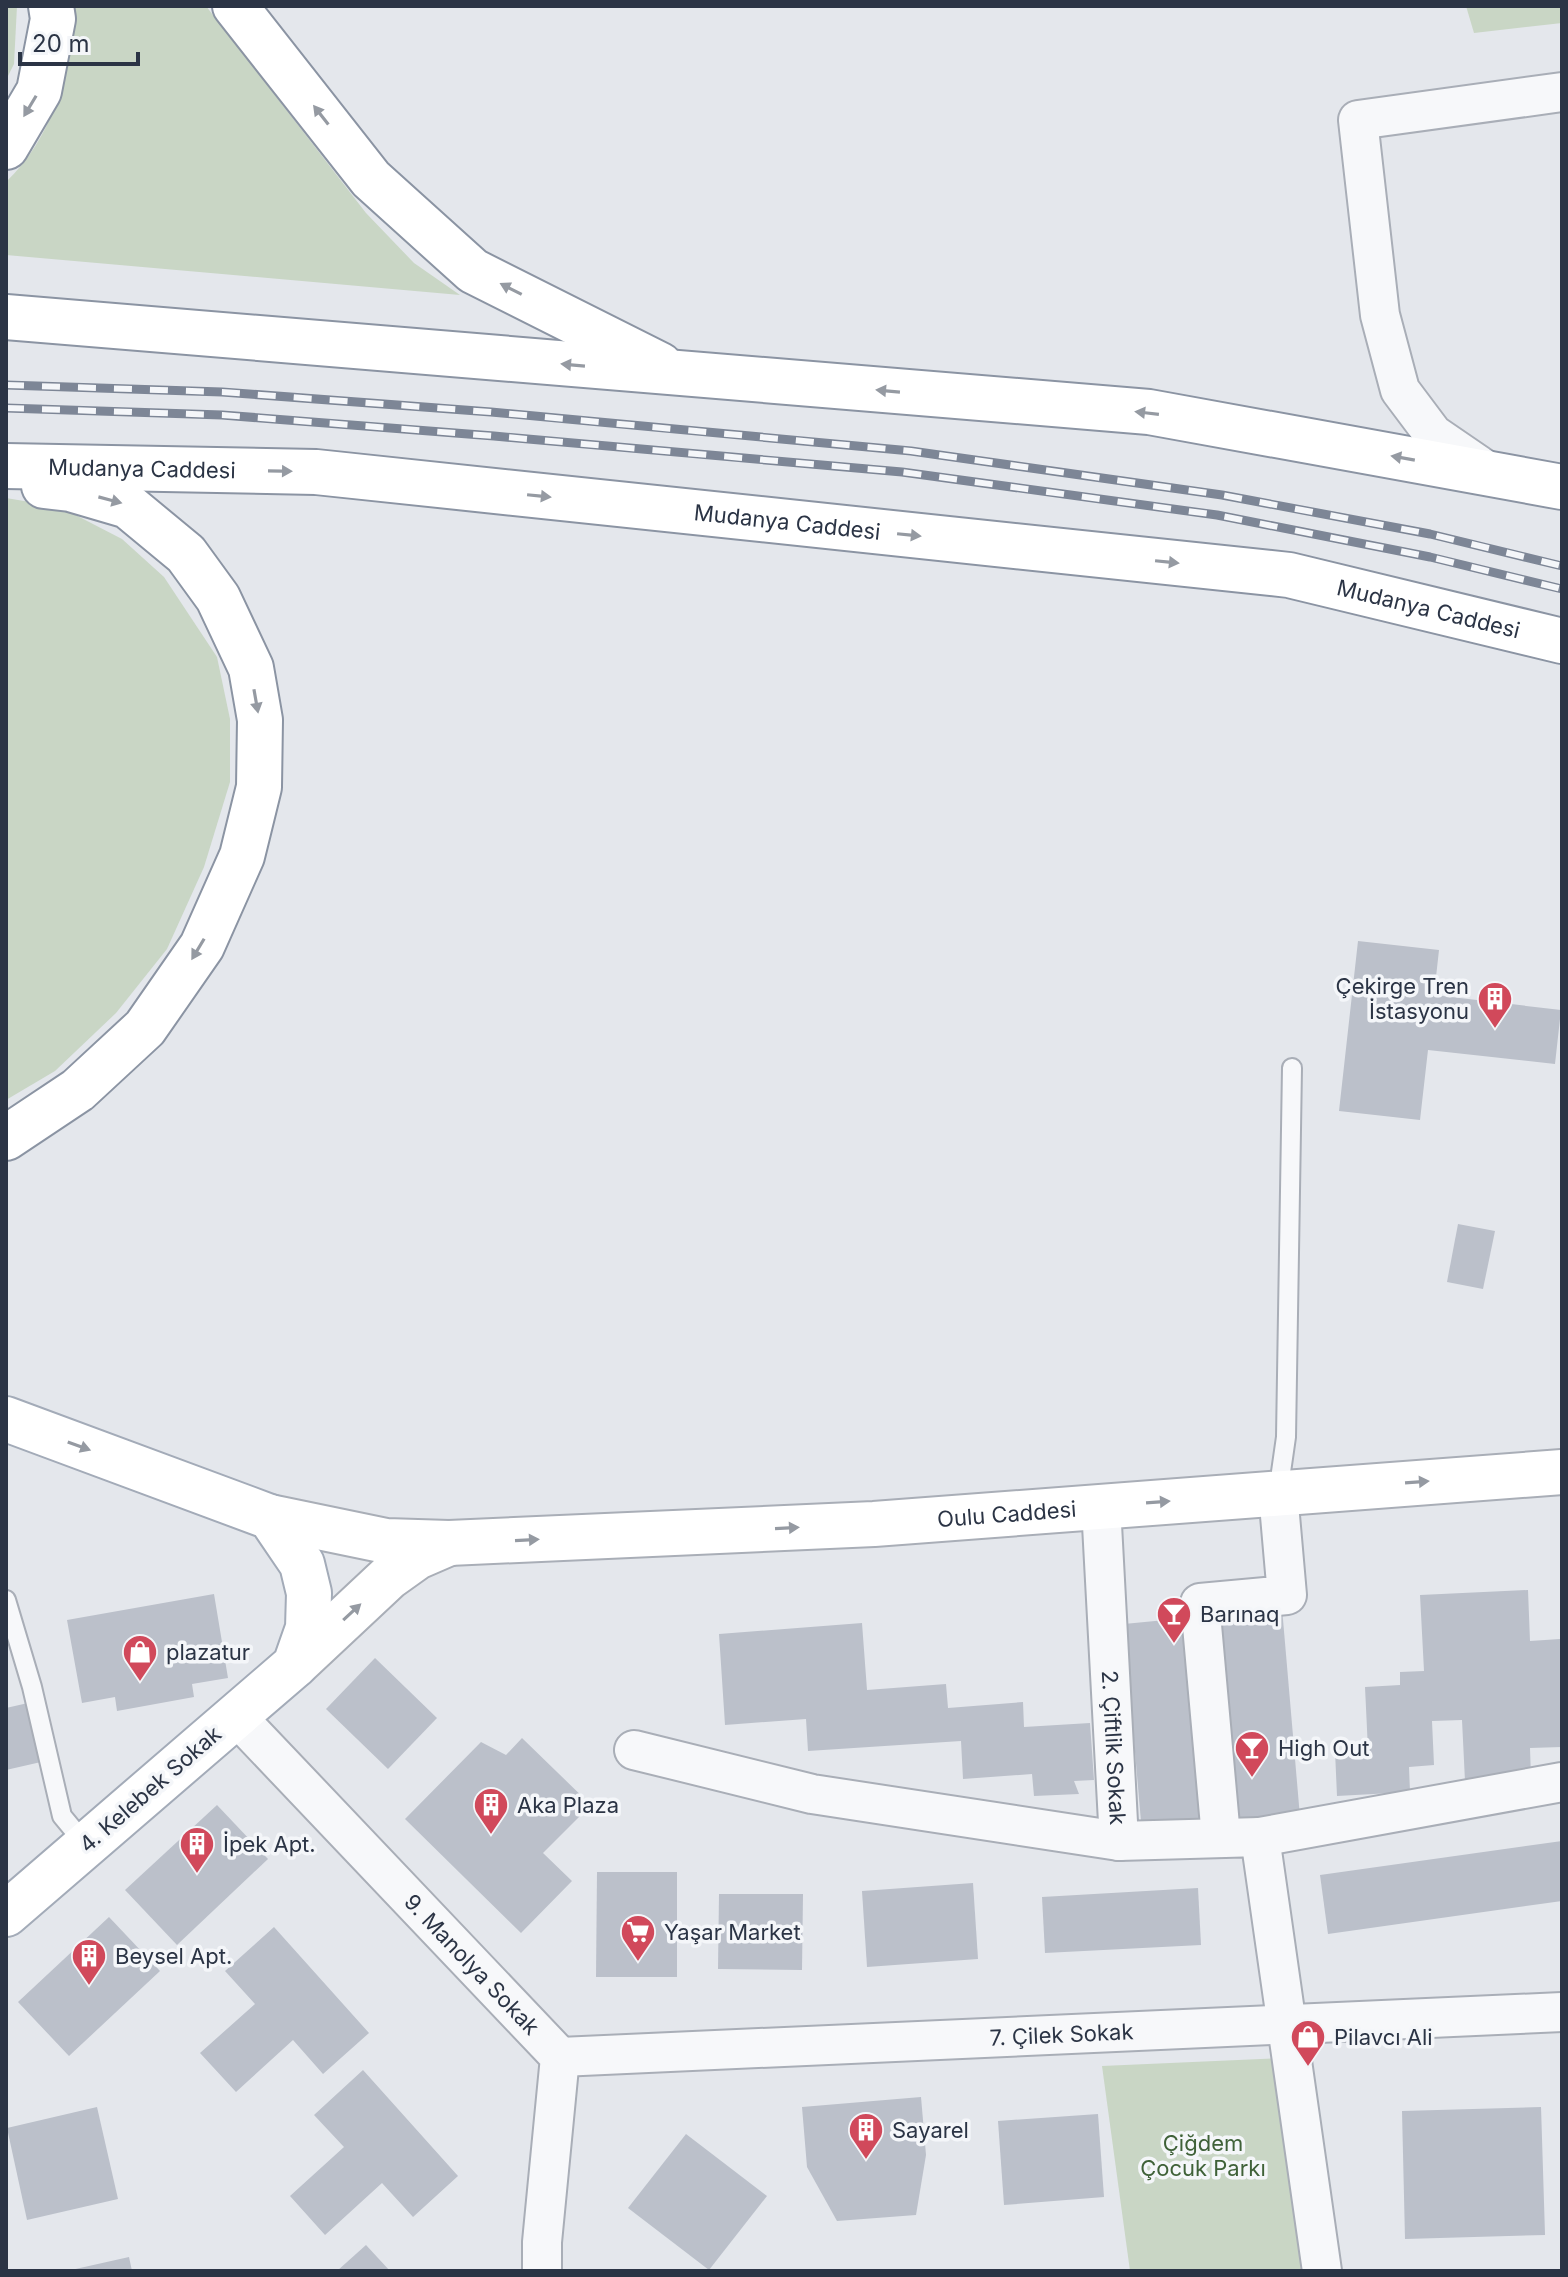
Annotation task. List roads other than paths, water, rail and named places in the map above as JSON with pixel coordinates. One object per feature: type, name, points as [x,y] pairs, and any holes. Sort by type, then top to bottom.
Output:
[{"type":"main road","points":[[6,147],[39,91],[53,19],[51,6]]},
{"type":"main road","points":[[235,6],[371,179],[473,271],[680,375]]},
{"type":"main road","points":[[6,317],[1149,412],[1562,487]]},
{"type":"main road","name":"Mudanya Caddesi","points":[[6,466],[316,472],[1273,573],[1562,641]]},
{"type":"main road","points":[[6,482],[70,489],[128,506],[186,554],[218,598],[251,668],[260,720],[259,787],[242,856],[202,946],[145,1028],[78,1090],[6,1138]]},
{"type":"main road","name":"Oulu Caddesi","points":[[6,1419],[270,1517],[386,1541],[449,1543],[874,1524],[1562,1472]]},
{"type":"main road","points":[[270,1517],[302,1564],[309,1593],[308,1628],[295,1665]]},
{"type":"main road","name":"4. Kelebek Sokak","points":[[6,1914],[295,1665],[389,1577],[417,1557],[449,1543]]},
{"type":"street","points":[[1493,474],[1433,434],[1400,390],[1380,315],[1358,120],[1562,92]]},
{"type":"street","points":[[1221,1837],[1200,1603],[1287,1595],[1278,1493]]},
{"type":"street","name":"2. Çiftlik Sokak","points":[[1101,1506],[1119,1841],[1260,1837],[1562,1782]]},
{"type":"street","name":"9. Manolya Sokak","points":[[235,1715],[560,2057]]},
{"type":"street","points":[[634,1750],[812,1794],[1119,1841]]},
{"type":"street","points":[[1260,1837],[1322,2271]]},
{"type":"street","name":"7. Çilek Sokak","points":[[560,2057],[1562,2012]]},
{"type":"street","points":[[542,2271],[542,2242],[560,2057]]},
{"type":"lane","points":[[1278,1493],[1286,1437],[1292,1068]]},
{"type":"lane","points":[[6,1600],[32,1687],[62,1816],[86,1845]]},
{"type":"railway","points":[[6,385],[222,392],[491,412],[911,451],[1222,495],[1430,534],[1562,566]]},
{"type":"railway","points":[[6,408],[222,415],[902,472],[1217,515],[1430,557],[1562,589]]},
{"type":"place","name":"Çekirge Tren İstasyonu","points":[[1495,1030]]},
{"type":"place","name":"Barınaq","points":[[1174,1645]]},
{"type":"place","name":"plazatur","points":[[140,1683]]},
{"type":"place","name":"High Out","points":[[1252,1779]]},
{"type":"place","name":"Aka Plaza","points":[[491,1836]]},
{"type":"place","name":"İpek Apt.","points":[[197,1875]]},
{"type":"place","name":"Yaşar Market","points":[[638,1963]]},
{"type":"place","name":"Beysel Apt.","points":[[89,1987]]},
{"type":"place","name":"Pilavcı Ali","points":[[1308,2068]]},
{"type":"place","name":"Sayarel","points":[[866,2161]]},
{"type":"park label","name":"Çiğdem Çocuk Parkı","points":[[1203,2156]]}]
